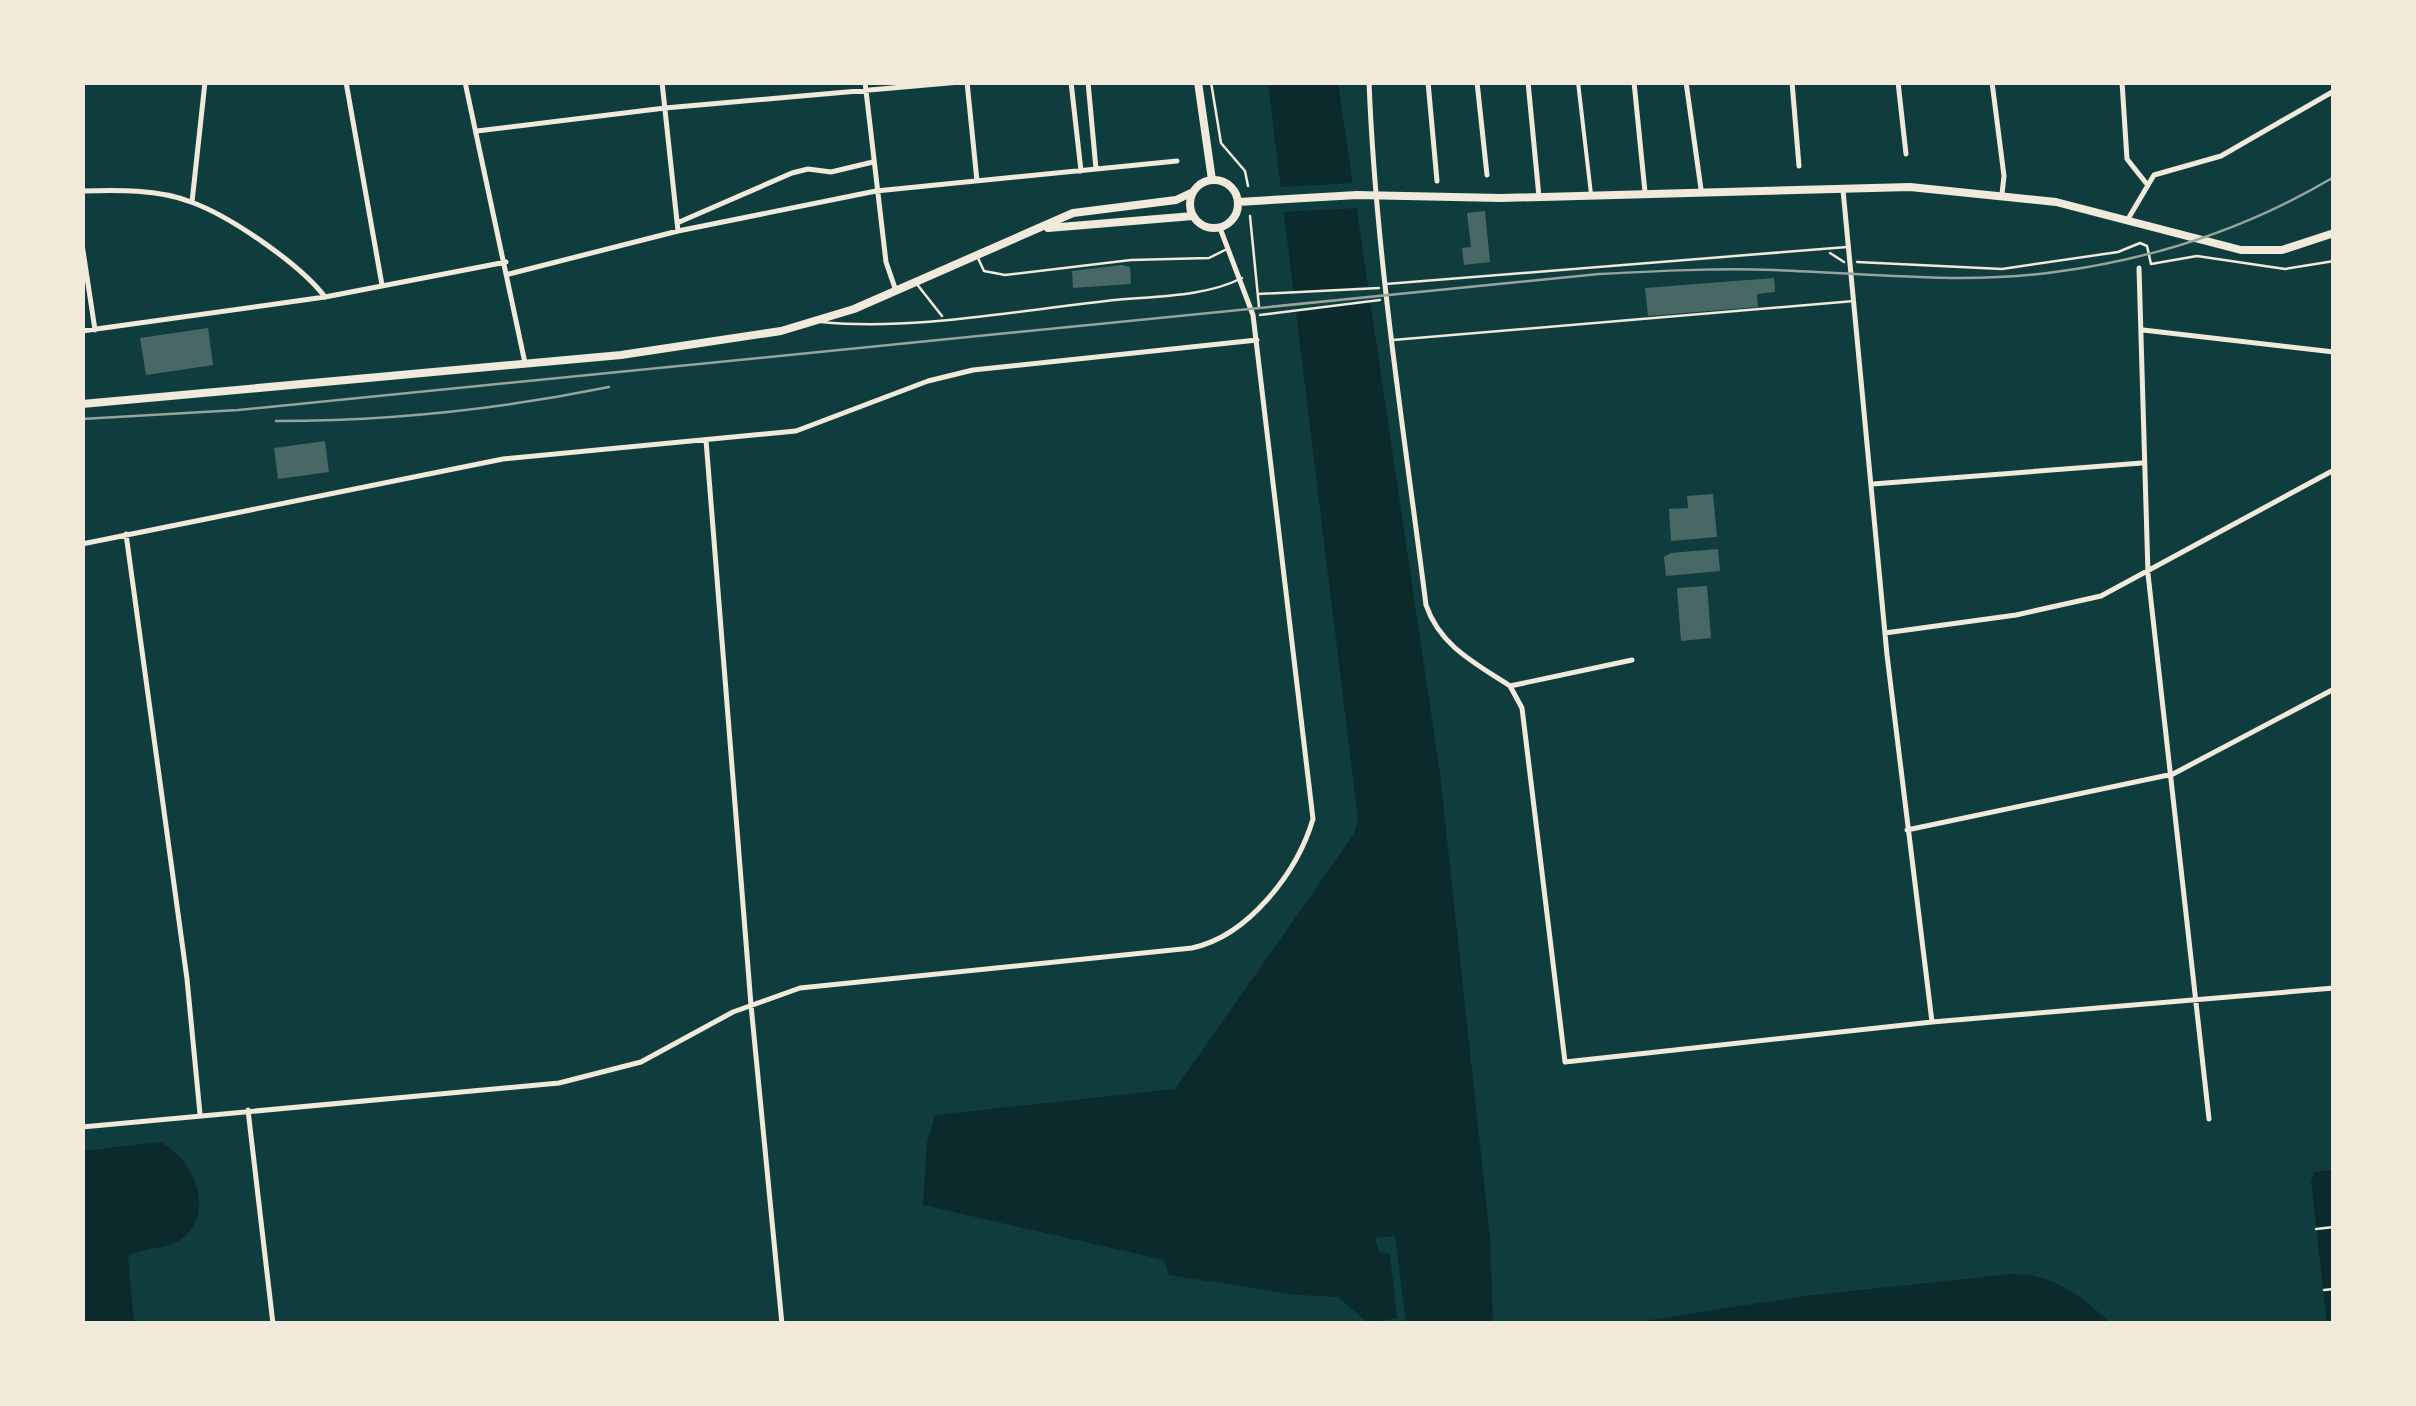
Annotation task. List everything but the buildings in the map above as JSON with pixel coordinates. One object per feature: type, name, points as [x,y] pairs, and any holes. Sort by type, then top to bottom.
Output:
[{"type":"main road","points":[[1198,82],[1212,180]]},
{"type":"main road","points":[[82,404],[242,393],[664,350],[819,322],[896,291],[976,254],[1033,230],[1074,213],[1176,200],[1212,180],[1226,184],[1238,202],[1234,218],[1220,228],[1204,226],[1193,216],[1033,230]]},
{"type":"main road","points":[[1238,202],[1357,196],[1538,197],[1842,185],[2002,194],[2128,218],[2211,244],[2261,251],[2282,250],[2334,234]]},
{"type":"main road","points":[[1193,192],[1193,216]]},
{"type":"street","points":[[192,202],[205,82]]},
{"type":"street","points":[[346,82],[382,285]]},
{"type":"street","points":[[466,82],[526,363]]},
{"type":"street","points":[[662,82],[678,227]]},
{"type":"street","points":[[865,82],[886,262],[896,291]]},
{"type":"street","points":[[476,131],[665,108],[964,82],[977,180]]},
{"type":"street","points":[[1071,82],[1080,171]]},
{"type":"street","points":[[1088,82],[1096,169]]},
{"type":"street","points":[[1369,82],[1376,196],[1426,605],[1434,627],[1447,642],[1510,686],[1522,708],[1565,1062],[1932,1022],[2334,988]]},
{"type":"street","points":[[1428,82],[1437,182]]},
{"type":"street","points":[[1477,82],[1487,175]]},
{"type":"street","points":[[1528,82],[1538,197]]},
{"type":"street","points":[[1578,82],[1592,194]]},
{"type":"street","points":[[1634,82],[1645,192]]},
{"type":"street","points":[[1686,82],[1701,189]]},
{"type":"street","points":[[1792,82],[1800,166]]},
{"type":"street","points":[[1898,82],[1906,154]]},
{"type":"street","points":[[1992,82],[2004,176],[2002,194]]},
{"type":"street","points":[[2122,82],[2128,159],[2146,183]]},
{"type":"street","points":[[2128,218],[2146,183],[2168,168],[2221,156],[2334,90]]},
{"type":"street","points":[[509,274],[678,227],[876,191],[1177,161]]},
{"type":"street","points":[[678,227],[800,170],[831,172],[873,162]]},
{"type":"street","points":[[1842,185],[1907,830],[1932,1022]]},
{"type":"street","points":[[82,191],[141,193],[192,202],[266,246],[324,297]]},
{"type":"street","points":[[82,1126],[576,1080],[660,1055],[751,1004],[824,984],[1192,948],[1212,943],[1242,924],[1295,858],[1313,819],[1256,340],[1242,278],[1220,228]]},
{"type":"street","points":[[82,244],[96,330]]},
{"type":"street","points":[[82,331],[324,297],[506,262]]},
{"type":"street","points":[[2139,268],[2142,330],[2138,342],[2148,574],[2209,1119]]},
{"type":"street","points":[[2142,330],[2334,352]]},
{"type":"street","points":[[82,544],[455,466],[810,428],[928,381],[973,370],[1256,340]]},
{"type":"street","points":[[706,440],[751,1004],[782,1324]]},
{"type":"street","points":[[1873,484],[2142,463]]},
{"type":"street","points":[[1886,633],[2078,603],[2148,574],[2334,470]]},
{"type":"street","points":[[126,534],[187,980],[200,1114]]},
{"type":"street","points":[[1510,686],[1632,660]]},
{"type":"street","points":[[1907,830],[2173,774],[2334,689]]},
{"type":"street","points":[[248,1110],[273,1324]]},
{"type":"lane","points":[[1386,284],[1508,271],[1848,247]]},
{"type":"lane","points":[[976,254],[984,271],[1005,275],[1131,260],[1209,258],[1229,249]]},
{"type":"lane","points":[[819,322],[883,324],[943,318],[1206,290],[1242,278]]},
{"type":"lane","points":[[916,282],[943,318]]},
{"type":"lane","points":[[1392,340],[1855,301]]},
{"type":"path","points":[[1212,82],[1221,142],[1244,171],[1248,186]]},
{"type":"path","points":[[1250,216],[1260,315],[1374,300]]},
{"type":"path","points":[[1830,249],[1832,256],[1850,263],[2002,269],[2118,252],[2140,243],[2146,246],[2151,264],[2198,256],[2285,269],[2334,262]]},
{"type":"path","points":[[1234,260],[1253,250]]},
{"type":"path","points":[[1258,294],[1293,296],[1372,288]]},
{"type":"path","points":[[2316,1229],[2334,1227]]},
{"type":"path","points":[[2324,1290],[2334,1289]]},
{"type":"water","points":[[1268,83],[1338,83],[1440,774],[1490,1238],[1493,1323],[1406,1323],[1395,1236],[1375,1238],[1379,1251],[1390,1254],[1397,1318],[1368,1323],[1338,1297],[1298,1295],[1169,1275],[1164,1260],[923,1205],[927,1143],[935,1115],[1175,1089],[1354,834],[1358,820]]},
{"type":"water","points":[[160,1142],[191,1173],[197,1187],[198,1216],[180,1240],[128,1257],[134,1323],[83,1323],[83,1151]]},
{"type":"water","points":[[2333,1165],[2333,1323],[2327,1323],[2311,1181],[2314,1172],[2332,1170]]},
{"type":"water","points":[[2011,1274],[2054,1282],[2111,1323],[1631,1323],[1804,1296]]},
{"type":"pier","points":[[1355,183],[1358,208],[1284,212],[1281,187]]},
{"type":"pier","points":[[1374,285],[1376,301],[1290,310],[1289,294]]},
{"type":"railway","points":[[82,419],[238,410],[1599,274],[1730,269],[1949,278],[2020,276],[2128,259],[2199,239],[2268,212],[2334,177]]},
{"type":"railway","points":[[276,421],[444,412],[609,387]]}]
